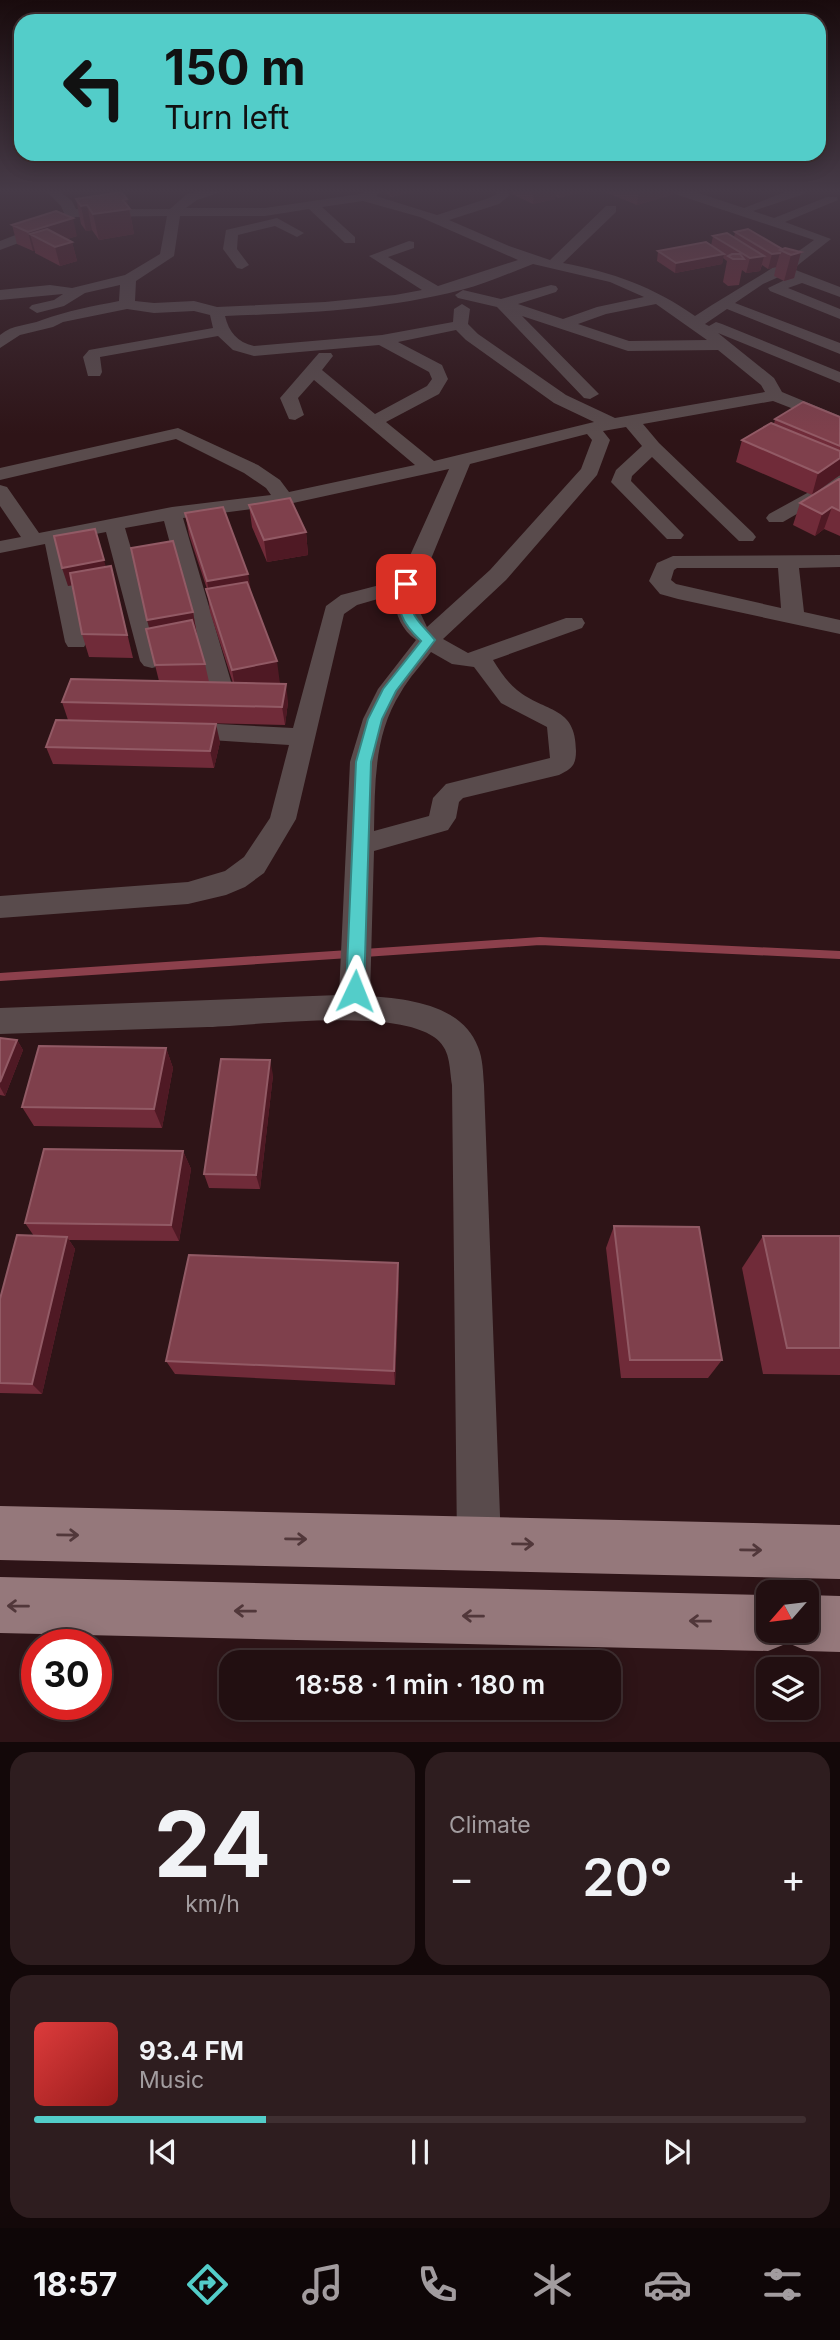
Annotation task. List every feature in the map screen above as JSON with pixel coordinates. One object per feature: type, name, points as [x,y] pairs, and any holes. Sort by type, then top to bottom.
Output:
[{"type":"main road","points":[[0,1533],[840,1552]]},
{"type":"main road","points":[[0,1605],[756,1623]]},
{"type":"main road","points":[[819,1623],[840,1624]]},
{"type":"street","points":[[0,295],[50,289],[80,290],[130,278],[141,271]]},
{"type":"street","points":[[401,271],[435,291]]},
{"type":"street","points":[[217,312],[221,331],[242,350],[331,326],[395,299],[435,291],[462,290],[505,271]]},
{"type":"street","points":[[583,271],[626,282],[657,299],[694,324],[772,388],[840,422]]},
{"type":"street","points":[[694,324],[758,281],[781,271]]},
{"type":"street","points":[[783,271],[840,292]]},
{"type":"street","points":[[127,304],[127,284],[130,278]]},
{"type":"street","points":[[802,278],[775,288],[840,314]]},
{"type":"street","points":[[502,304],[551,289]]},
{"type":"street","points":[[18,313],[59,303],[80,290]]},
{"type":"street","points":[[462,290],[628,346],[721,345]]},
{"type":"street","points":[[462,290],[460,325],[472,337],[560,399],[652,446],[746,537]]},
{"type":"street","points":[[561,325],[603,310],[657,299]]},
{"type":"street","points":[[766,302],[840,331]]},
{"type":"street","points":[[0,343],[15,331],[47,324],[58,318],[127,304],[154,308],[194,306],[217,312],[331,326],[382,340],[436,369],[440,379],[433,390],[373,422]]},
{"type":"street","points":[[502,304],[523,329],[590,394]]},
{"type":"street","points":[[733,307],[840,349]]},
{"type":"street","points":[[382,340],[460,325]]},
{"type":"street","points":[[295,415],[289,398],[312,370],[331,326]]},
{"type":"street","points":[[716,327],[840,379]]},
{"type":"street","points":[[94,372],[91,357],[95,353],[221,331]]},
{"type":"street","points":[[0,547],[172,513],[285,499],[772,388],[805,365],[840,349]]},
{"type":"street","points":[[312,370],[430,468]]},
{"type":"street","points":[[355,991],[363,762],[375,719],[390,689],[428,640],[498,575],[590,471],[601,440],[612,424]]},
{"type":"street","points":[[0,474],[178,433],[251,469],[273,484],[285,499]]},
{"type":"street","points":[[652,446],[623,474],[621,482],[674,535]]},
{"type":"street","points":[[462,460],[432,536],[406,584],[404,607],[413,626],[428,640],[459,659],[469,661],[574,623]]},
{"type":"street","points":[[776,518],[840,481]]},
{"type":"street","points":[[0,491],[44,539],[76,642]]},
{"type":"street","points":[[172,513],[220,685]]},
{"type":"street","points":[[114,525],[152,661]]},
{"type":"street","points":[[788,561],[793,618]]},
{"type":"street","points":[[840,561],[673,562],[664,568],[660,580],[668,589],[840,627]]},
{"type":"street","points":[[0,907],[188,893],[235,879],[254,865],[283,819],[334,611],[349,600],[406,584]]},
{"type":"street","points":[[360,845],[438,823],[443,818],[446,798],[455,791],[550,769],[563,762],[565,739],[558,724],[546,713],[509,696],[480,658]]},
{"type":"street","points":[[150,728],[303,737]]},
{"type":"street","points":[[0,1021],[355,991],[447,1029],[462,1045],[468,1085],[479,1544]]},
{"type":"building","points":[[803,402],[840,417],[840,446],[775,419]]},
{"type":"building","points":[[771,423],[840,451],[840,458],[818,473],[742,440]]},
{"type":"building","points":[[840,479],[840,511],[832,507],[822,514],[800,503]]},
{"type":"building","points":[[290,498],[306,532],[264,540],[249,505]]},
{"type":"building","points":[[223,507],[248,574],[207,581],[185,513]]},
{"type":"building","points":[[95,529],[104,560],[62,568],[54,536]]},
{"type":"building","points":[[173,541],[193,612],[147,620],[131,548]]},
{"type":"building","points":[[111,566],[127,635],[82,634],[70,573]]},
{"type":"building","points":[[247,582],[277,661],[232,670],[206,589]]},
{"type":"building","points":[[192,620],[205,664],[155,665],[146,629]]},
{"type":"building","points":[[71,679],[286,684],[282,707],[62,702]]},
{"type":"building","points":[[56,720],[216,724],[210,751],[46,747]]},
{"type":"building","points":[[0,1038],[17,1040],[0,1082]]},
{"type":"building","points":[[39,1046],[166,1048],[154,1109],[22,1107]]},
{"type":"building","points":[[221,1059],[270,1060],[256,1175],[204,1174]]},
{"type":"building","points":[[44,1149],[183,1151],[171,1225],[25,1223]]},
{"type":"building","points":[[614,1226],[699,1227],[722,1360],[630,1360]]},
{"type":"building","points":[[17,1235],[67,1237],[32,1384],[0,1383],[0,1299]]},
{"type":"building","points":[[763,1236],[840,1236],[840,1348],[787,1348]]},
{"type":"building","points":[[189,1255],[398,1263],[394,1371],[166,1361]]},
{"type":"waterway","points":[[364,953],[540,941],[840,955]]},
{"type":"waterway","points":[[0,977],[349,954]]},
{"type":"route","points":[[355,991],[363,762],[375,719],[390,689],[428,640],[413,626],[404,607],[406,584]]}]
